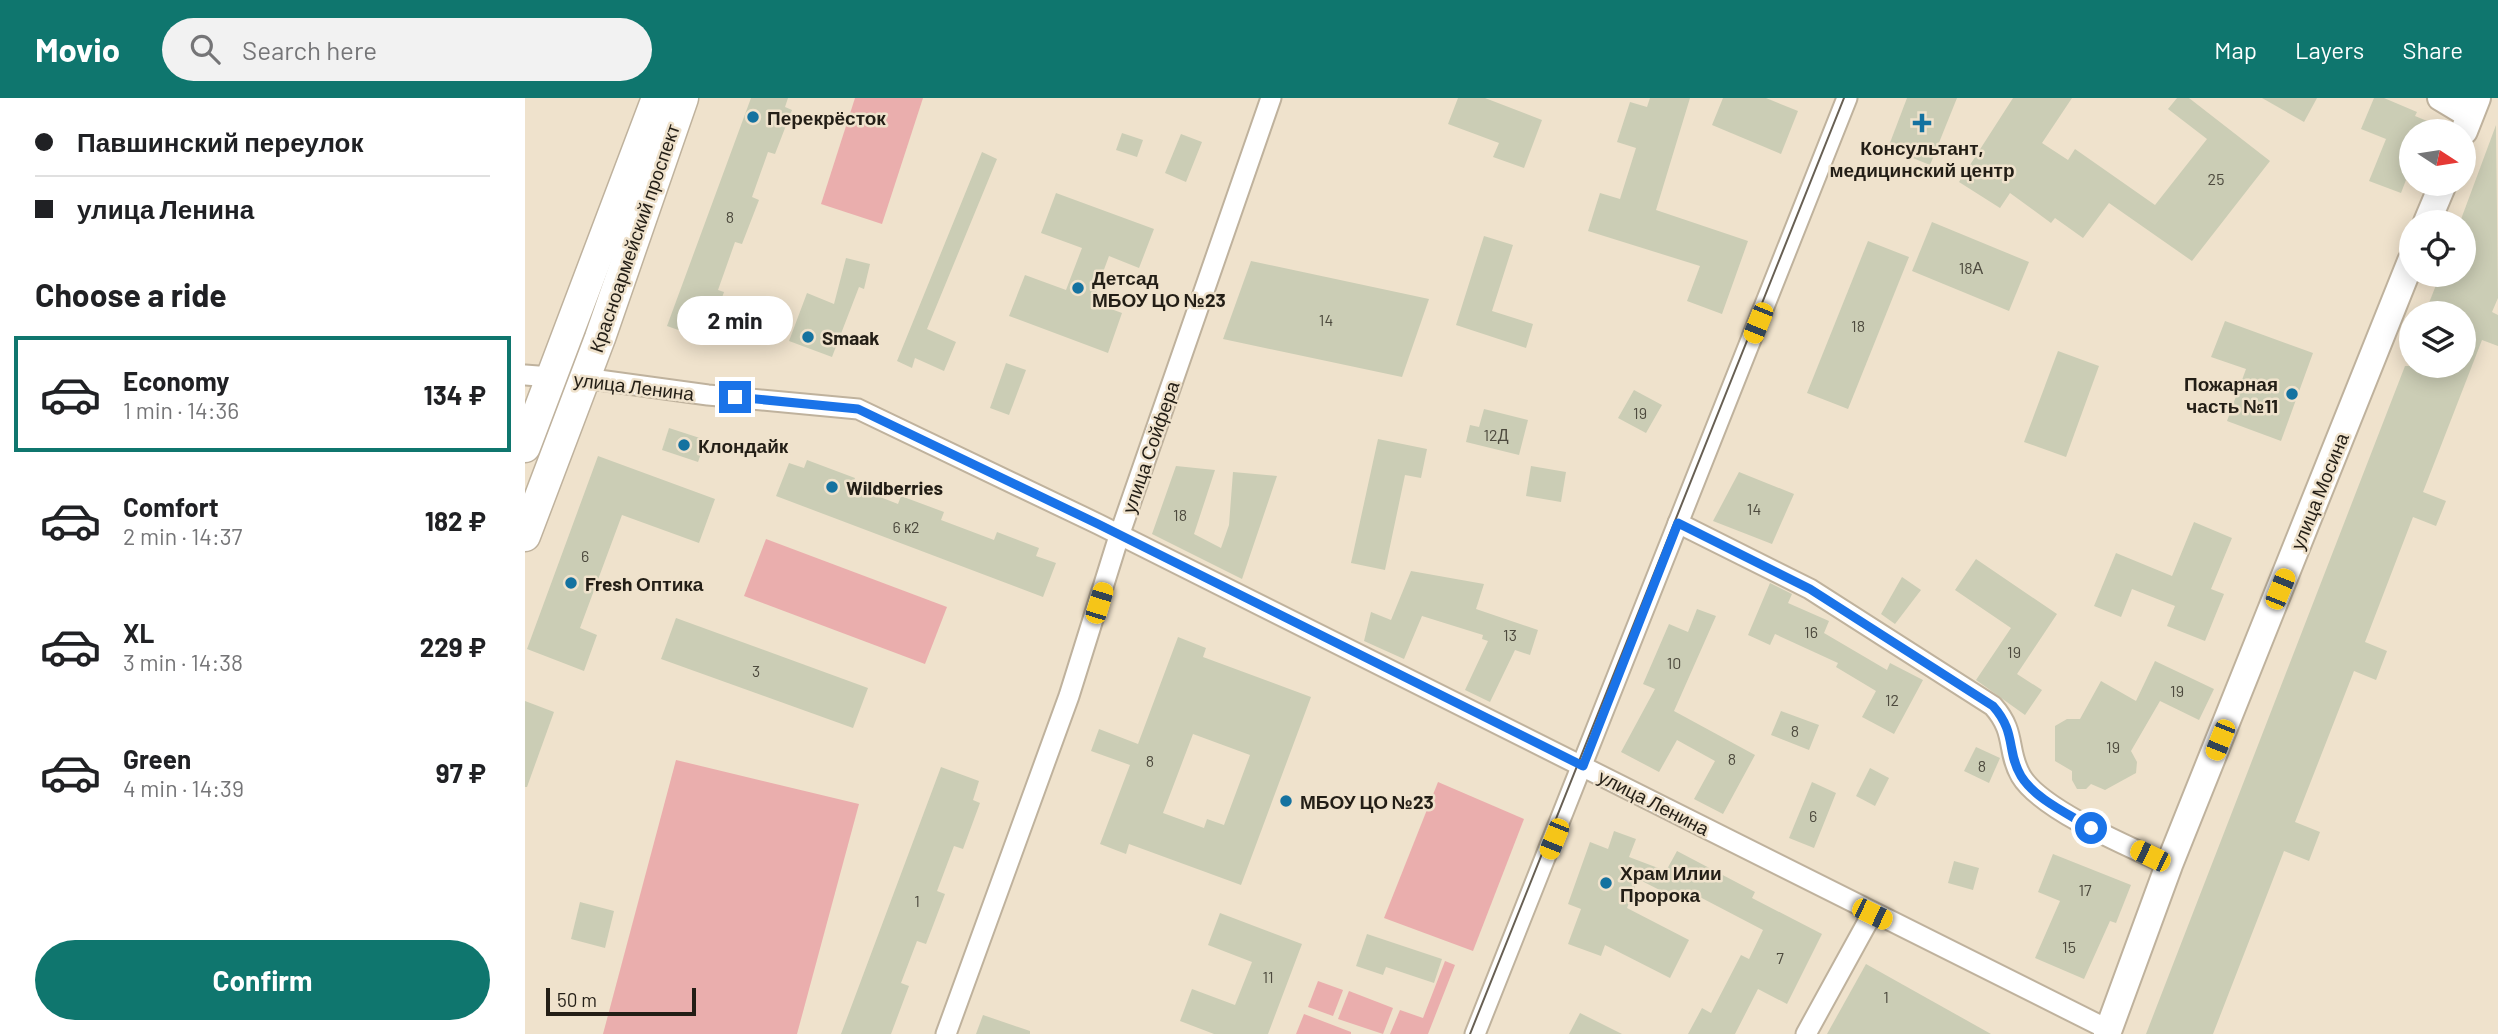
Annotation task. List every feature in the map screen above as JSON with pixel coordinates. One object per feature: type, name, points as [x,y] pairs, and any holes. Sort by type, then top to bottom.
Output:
[{"type":"main road","name":"Красноармейский проспект","points":[[525,447],[538,376],[657,98]]},
{"type":"main road","name":"Красноармейский проспект","points":[[525,536],[684,98]]},
{"type":"main road","name":"улица Мосина","points":[[2108,1032],[2169,866],[2401,287]]},
{"type":"main road","name":"улица Ленина","points":[[538,376],[584,378]]},
{"type":"street","name":"улица Сойфера","points":[[946,1034],[1069,696],[1119,536],[1271,98]]},
{"type":"street","points":[[1475,1034],[1847,98]]},
{"type":"street","points":[[2439,98],[2470,115]]},
{"type":"street","name":"улица Ленина","points":[[584,378],[708,395],[858,409],[1583,766],[2108,1032]]},
{"type":"street","points":[[1678,523],[1810,589],[1993,706],[2007,722],[2021,776],[2037,793],[2091,828],[2169,866]]},
{"type":"street","points":[[1806,1034],[1872,914]]},
{"type":"shaded area","points":[[855,98],[923,98],[882,224],[821,204]]},
{"type":"shaded area","points":[[766,539],[947,607],[925,664],[744,596]]},
{"type":"shaded area","points":[[676,760],[859,804],[797,1034],[603,1034]]},
{"type":"shaded area","points":[[1438,782],[1524,819],[1473,951],[1384,918]]},
{"type":"shaded area","points":[[1445,961],[1455,965],[1428,1034],[1390,1034],[1400,1010],[1423,1018]]},
{"type":"shaded area","points":[[1318,981],[1343,990],[1333,1016],[1308,1007]]},
{"type":"shaded area","points":[[1349,991],[1393,1008],[1383,1034],[1338,1019]]},
{"type":"shaded area","points":[[1304,1014],[1351,1032],[1351,1034],[1296,1034]]},
{"type":"building","points":[[751,98],[788,98],[785,107],[792,110],[775,154],[768,152],[752,197],[759,200],[742,244],[735,242],[718,290],[724,292],[707,340],[667,326]]},
{"type":"building","points":[[1458,98],[1485,98],[1542,120],[1524,168],[1493,157],[1499,143],[1448,124]]},
{"type":"building","points":[[1650,98],[1690,98],[1656,210],[1748,241],[1722,314],[1687,301],[1700,266],[1588,231],[1600,193],[1620,199],[1636,148],[1617,142],[1630,102],[1647,107]]},
{"type":"building","points":[[1723,98],[1766,98],[1798,111],[1781,154],[1712,125]]},
{"type":"building","name":"Консультант, медицинский центр","points":[[1907,98],[1957,98],[1930,165],[1888,148]]},
{"type":"building","points":[[2013,98],[2072,98],[2042,143],[2068,160],[2075,149],[2155,205],[2207,139],[2168,109],[2177,98],[2189,98],[2270,161],[2192,261],[2109,203],[2083,238],[2055,218],[2051,223],[2010,193],[2000,208],[1959,182]]},
{"type":"building","points":[[2262,98],[2317,98],[2304,122]]},
{"type":"building","points":[[2374,98],[2384,98],[2417,112],[2415,116],[2422,119],[2399,119],[2399,192],[2369,181],[2386,139],[2361,129]]},
{"type":"building","points":[[2496,125],[2498,298],[2492,312],[2498,315],[2498,346],[2482,340],[2476,355],[2476,301],[2430,301],[2435,287],[2476,287],[2476,210],[2464,210],[2470,196],[2476,196],[2476,179]]},
{"type":"building","points":[[1122,133],[1143,140],[1137,157],[1116,150]]},
{"type":"building","points":[[1181,134],[1202,142],[1186,182],[1165,173]]},
{"type":"building","points":[[982,152],[997,159],[927,329],[956,342],[944,371],[915,358],[912,368],[897,361]]},
{"type":"building","points":[[1056,193],[1154,229],[1139,268],[1109,256],[1092,302],[1122,313],[1108,353],[1009,316],[1025,275],[1066,290],[1082,248],[1041,233]]},
{"type":"building","points":[[1932,222],[2029,262],[2009,311],[1912,271]]},
{"type":"building","points":[[1484,236],[1513,245],[1492,311],[1533,324],[1526,348],[1456,325]]},
{"type":"building","points":[[1868,241],[1909,257],[1848,409],[1807,393]]},
{"type":"building","points":[[846,258],[870,264],[864,289],[859,287],[832,357],[789,341],[807,293],[834,304]]},
{"type":"building","points":[[1251,261],[1429,299],[1402,377],[1223,339]]},
{"type":"building","points":[[2225,321],[2313,353],[2281,441],[2227,421],[2246,369],[2211,357]]},
{"type":"building","points":[[2058,351],[2099,366],[2066,457],[2024,442]]},
{"type":"building","points":[[1006,363],[1026,370],[1009,415],[990,408]]},
{"type":"building","points":[[2400,378],[2467,378],[2423,492],[2446,501],[2436,526],[2413,517],[2365,642],[2387,651],[2376,680],[2354,671],[2295,822],[2320,832],[2309,861],[2284,851],[2213,1034],[2146,1034]]},
{"type":"building","points":[[1634,390],[1662,405],[1646,433],[1618,418]]},
{"type":"building","points":[[1484,409],[1528,420],[1519,455],[1466,442],[1470,425],[1479,427]]},
{"type":"building","name":"Клондайк","points":[[669,428],[706,440],[698,462],[662,450]]},
{"type":"building","points":[[1378,439],[1427,449],[1421,478],[1405,475],[1385,570],[1351,563]]},
{"type":"building","points":[[598,456],[715,499],[699,543],[622,515],[580,628],[597,635],[584,671],[527,649]]},
{"type":"building","points":[[807,460],[855,478],[852,486],[898,504],[901,496],[944,512],[941,520],[994,540],[997,532],[1039,548],[1036,556],[1056,563],[1043,597],[776,496],[789,463],[804,468]]},
{"type":"building","points":[[1176,466],[1215,470],[1194,534],[1221,548],[1229,525],[1233,472],[1277,476],[1242,579],[1152,534]]},
{"type":"building","points":[[1531,466],[1566,472],[1561,502],[1526,496]]},
{"type":"building","points":[[1739,472],[1794,494],[1772,544],[1713,521]]},
{"type":"building","points":[[2194,522],[2232,538],[2211,589],[2224,594],[2205,641],[2167,626],[2175,606],[2132,589],[2121,617],[2094,606],[2116,553],[2172,576]]},
{"type":"building","points":[[1976,559],[2057,614],[2017,674],[2042,690],[2025,715],[1976,680],[2011,628],[1955,590]]},
{"type":"building","points":[[1411,571],[1484,584],[1476,609],[1538,630],[1530,655],[1515,650],[1490,702],[1465,690],[1488,641],[1482,639],[1483,635],[1422,616],[1404,659],[1364,641],[1371,612],[1391,620]]},
{"type":"building","points":[[1902,577],[1921,590],[1895,624],[1881,614]]},
{"type":"building","points":[[1770,583],[1792,594],[1788,603],[1829,621],[1824,633],[1887,670],[1890,663],[1923,680],[1894,734],[1862,717],[1876,691],[1836,667],[1838,663],[1775,634],[1770,645],[1748,635]]},
{"type":"building","points":[[1697,609],[1716,616],[1674,711],[1755,755],[1723,814],[1694,799],[1715,761],[1677,740],[1659,772],[1621,752],[1655,689],[1643,684],[1669,624],[1688,632]]},
{"type":"building","points":[[676,618],[868,688],[853,728],[661,659]]},
{"type":"building","points":[[1178,637],[1206,648],[1203,657],[1311,697],[1241,885],[1129,844],[1126,854],[1100,844],[1130,765],[1091,751],[1099,729],[1138,744]],"holes":[[[1193,734],[1250,755],[1224,825],[1207,819],[1204,828],[1163,813]]]},
{"type":"building","points":[[2155,661],[2214,689],[2199,720],[2160,701],[2131,751],[2137,762],[2136,773],[2105,790],[2091,784],[2086,789],[2077,789],[2072,780],[2072,771],[2055,761],[2055,726],[2067,719],[2080,719],[2101,681],[2136,701]]},
{"type":"building","points":[[525,701],[554,712],[527,787],[525,787]]},
{"type":"building","points":[[1781,711],[1819,725],[1809,750],[1771,735]]},
{"type":"building","points":[[1976,747],[2000,758],[1989,783],[1964,771]]},
{"type":"building","points":[[941,767],[979,781],[973,800],[980,803],[963,849],[954,846],[937,891],[945,894],[926,944],[917,941],[901,983],[909,986],[891,1034],[841,1034]]},
{"type":"building","points":[[1870,768],[1889,778],[1875,806],[1856,796]]},
{"type":"building","points":[[1812,782],[1836,793],[1814,848],[1789,838]]},
{"type":"building","points":[[1614,831],[1636,839],[1629,857],[1666,871],[1677,851],[1755,892],[1752,898],[1822,934],[1787,1004],[1758,989],[1735,1034],[1688,1034],[1702,1008],[1711,1013],[1741,955],[1749,959],[1763,930],[1694,894],[1689,905],[1638,879],[1627,908],[1689,940],[1670,978],[1605,945],[1601,956],[1568,944],[1581,909],[1568,904],[1590,842],[1608,849]]},
{"type":"building","points":[[2053,854],[2131,885],[2116,923],[2110,921],[2084,979],[2035,958],[2060,901],[2038,892]]},
{"type":"building","points":[[1954,861],[1979,868],[1973,890],[1948,883]]},
{"type":"building","points":[[580,902],[614,911],[605,948],[571,939]]},
{"type":"building","points":[[1220,913],[1302,944],[1268,1034],[1214,1034],[1180,1021],[1192,989],[1235,1005],[1252,962],[1208,945]]},
{"type":"building","points":[[1367,934],[1442,959],[1434,983],[1386,967],[1383,975],[1356,966]]},
{"type":"building","points":[[1866,964],[1991,1034],[1827,1034]]},
{"type":"building","points":[[1580,1013],[1622,1034],[1569,1034]]},
{"type":"building","points":[[983,1015],[1030,1031],[1030,1034],[976,1034]]},
{"type":"tram line","points":[[1470,1034],[1844,98]]},
{"type":"place","name":"Перекрёсток","points":[[753,117]]},
{"type":"place","name":"Консультант, медицинский центр","points":[[1922,123]]},
{"type":"place","name":"Детсад МБОУ ЦО №23","points":[[1078,288]]},
{"type":"place","name":"Smaak","points":[[808,337]]},
{"type":"place","name":"Пожарная часть №11","points":[[2292,394]]},
{"type":"place","name":"Клондайк","points":[[684,445]]},
{"type":"place","name":"Wildberries","points":[[832,487]]},
{"type":"place","name":"Fresh Оптика","points":[[571,583]]},
{"type":"place","name":"МБОУ ЦО №23","points":[[1286,801]]},
{"type":"place","name":"Храм Илии Пророка","points":[[1606,883]]},
{"type":"route","points":[[735,397],[858,409],[1098,524],[1583,766],[1678,523],[1810,589],[1993,706],[2007,722],[2021,776],[2037,793],[2091,828]]}]
